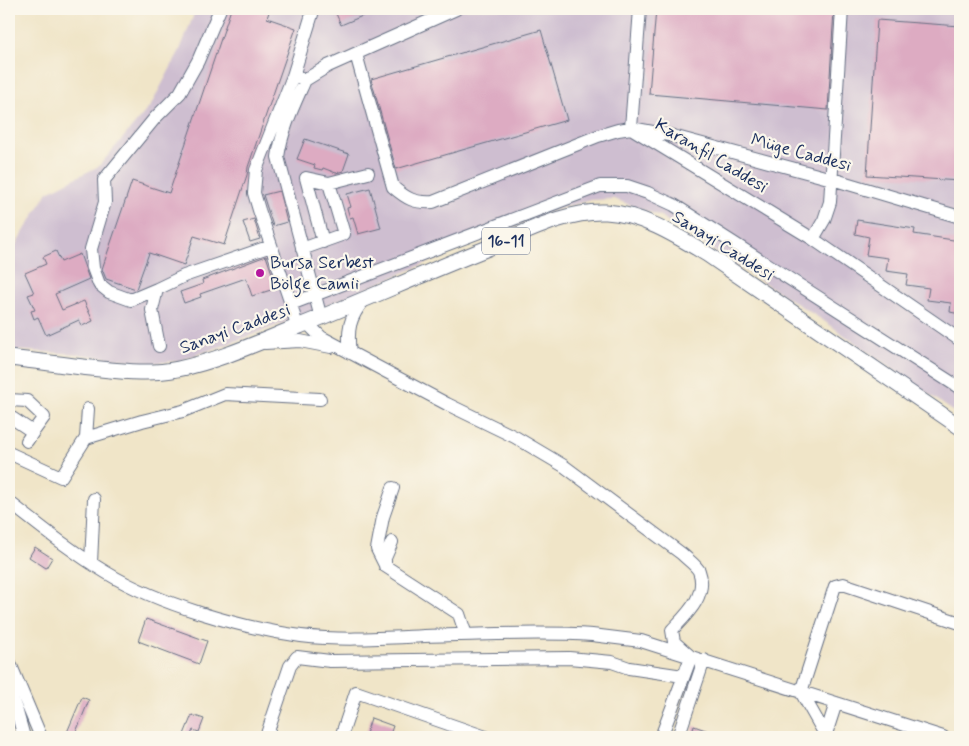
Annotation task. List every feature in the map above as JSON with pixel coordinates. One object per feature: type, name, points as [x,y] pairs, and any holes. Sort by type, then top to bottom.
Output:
[{"type":"main road","name":"Sanayi Caddesi","points":[[9,358],[128,372],[153,373],[193,366],[308,323],[558,220],[583,213],[607,212],[624,214],[664,230],[707,254],[960,427]]},
{"type":"street","points":[[220,9],[198,61],[180,93],[155,118],[104,180],[105,202],[91,249],[93,268],[98,284],[109,292],[131,300],[184,276],[271,246]]},
{"type":"street","points":[[308,323],[314,295],[278,157],[280,142],[299,78],[312,9]]},
{"type":"street","points":[[456,9],[299,78],[256,170],[254,180],[254,193],[259,210],[291,304],[321,337],[515,438],[564,466],[682,554],[699,570],[701,590],[693,607],[672,630],[674,642],[697,658]]},
{"type":"street","points":[[631,128],[640,9]]},
{"type":"street","points":[[813,239],[824,220],[830,202],[842,9]]},
{"type":"street","name":"Karanfil Caddesi","points":[[356,54],[393,187],[404,197],[418,203],[433,202],[598,136],[631,128],[813,239],[960,340]]},
{"type":"street","name":"Müge Caddesi","points":[[631,128],[669,135],[832,179],[960,217]]},
{"type":"street","points":[[323,242],[306,178],[330,183],[368,173]]},
{"type":"street","points":[[302,249],[344,234],[330,183]]},
{"type":"street","points":[[291,304],[554,202],[600,186],[627,186],[674,205],[957,383]]},
{"type":"street","points":[[157,289],[152,310],[159,346]]},
{"type":"street","points":[[350,353],[348,337],[350,323],[354,312],[364,300]]},
{"type":"street","points":[[254,344],[300,341],[322,344],[350,353]]},
{"type":"street","points":[[86,438],[142,421],[183,412],[225,394],[320,399]]},
{"type":"street","points":[[9,400],[27,401],[44,418],[30,436],[9,416]]},
{"type":"street","points":[[9,453],[60,477],[86,438],[88,409]]},
{"type":"street","points":[[393,488],[383,517],[377,548],[385,565],[460,614],[466,635]]},
{"type":"street","points":[[9,493],[62,541]]},
{"type":"street","points":[[91,563],[94,499]]},
{"type":"street","points":[[9,502],[108,574],[152,595],[204,614],[260,629],[302,636],[379,639],[466,635],[592,636],[641,641],[943,737]]},
{"type":"street","points":[[9,509],[25,521],[62,541]]},
{"type":"street","points":[[385,565],[385,558],[392,542]]},
{"type":"street","points":[[825,737],[801,692],[835,586],[843,584],[960,623]]},
{"type":"street","points":[[266,737],[290,666],[297,657],[330,661],[569,658],[612,662],[629,668],[683,676]]},
{"type":"street","points":[[661,737],[683,676],[697,658]]},
{"type":"street","points":[[678,737],[697,658]]},
{"type":"street","points":[[9,662],[41,737]]},
{"type":"street","points":[[9,691],[24,737]]},
{"type":"street","points":[[341,737],[356,692],[485,737]]},
{"type":"street","points":[[825,737],[836,703]]},
{"type":"shaded area","points":[[196,9],[960,9],[960,416],[824,321],[660,216],[614,199],[591,200],[551,211],[281,324],[178,361],[152,363],[78,354],[9,350],[9,256],[48,192],[99,166],[151,105],[180,50]]},
{"type":"building","points":[[231,9],[270,9],[267,18],[296,28],[248,167],[224,245],[194,236],[184,265],[149,253],[136,289],[106,279],[102,269],[132,181],[169,193]]},
{"type":"building","points":[[334,9],[379,9],[341,25]]},
{"type":"building","points":[[656,9],[834,9],[828,110],[649,94]]},
{"type":"building","points":[[877,20],[960,26],[960,181],[867,175]]},
{"type":"building","points":[[541,30],[567,120],[396,169],[371,79]]},
{"type":"building","points":[[305,139],[349,154],[343,171],[336,173],[323,168],[322,170],[314,168],[315,165],[297,159]]},
{"type":"building","points":[[370,188],[381,228],[358,234],[353,217],[350,218],[347,208],[351,207],[347,194]]},
{"type":"building","points":[[279,191],[287,222],[273,226],[263,195]]},
{"type":"building","points":[[254,219],[260,239],[250,242],[243,222]]},
{"type":"building","points":[[857,220],[915,229],[914,234],[960,241],[960,314],[950,312],[951,303],[927,300],[929,288],[906,285],[908,274],[886,271],[888,258],[866,255],[869,237],[855,234]]},
{"type":"building","points":[[56,251],[61,262],[80,254],[89,279],[55,294],[62,310],[84,301],[93,321],[82,326],[79,320],[46,335],[38,317],[34,319],[31,311],[35,310],[28,295],[34,293],[25,273],[46,264],[43,257]]},
{"type":"building","points":[[266,256],[277,288],[252,296],[246,278],[200,294],[201,297],[184,303],[180,292],[203,284],[202,280]]},
{"type":"building","points":[[35,547],[52,558],[46,568],[29,557]]},
{"type":"building","points":[[146,619],[207,641],[199,664],[138,641]]},
{"type":"building","points":[[82,697],[89,700],[74,737],[65,737]]},
{"type":"building","points":[[192,715],[204,719],[199,732],[193,730],[190,737],[183,737]]},
{"type":"building","points":[[371,718],[393,726],[389,737],[365,737]]},
{"type":"building","points":[[694,726],[723,736],[723,737],[691,737]]},
{"type":"place","name":"Bursa Serbest Bölge Camii","points":[[260,273]]}]
